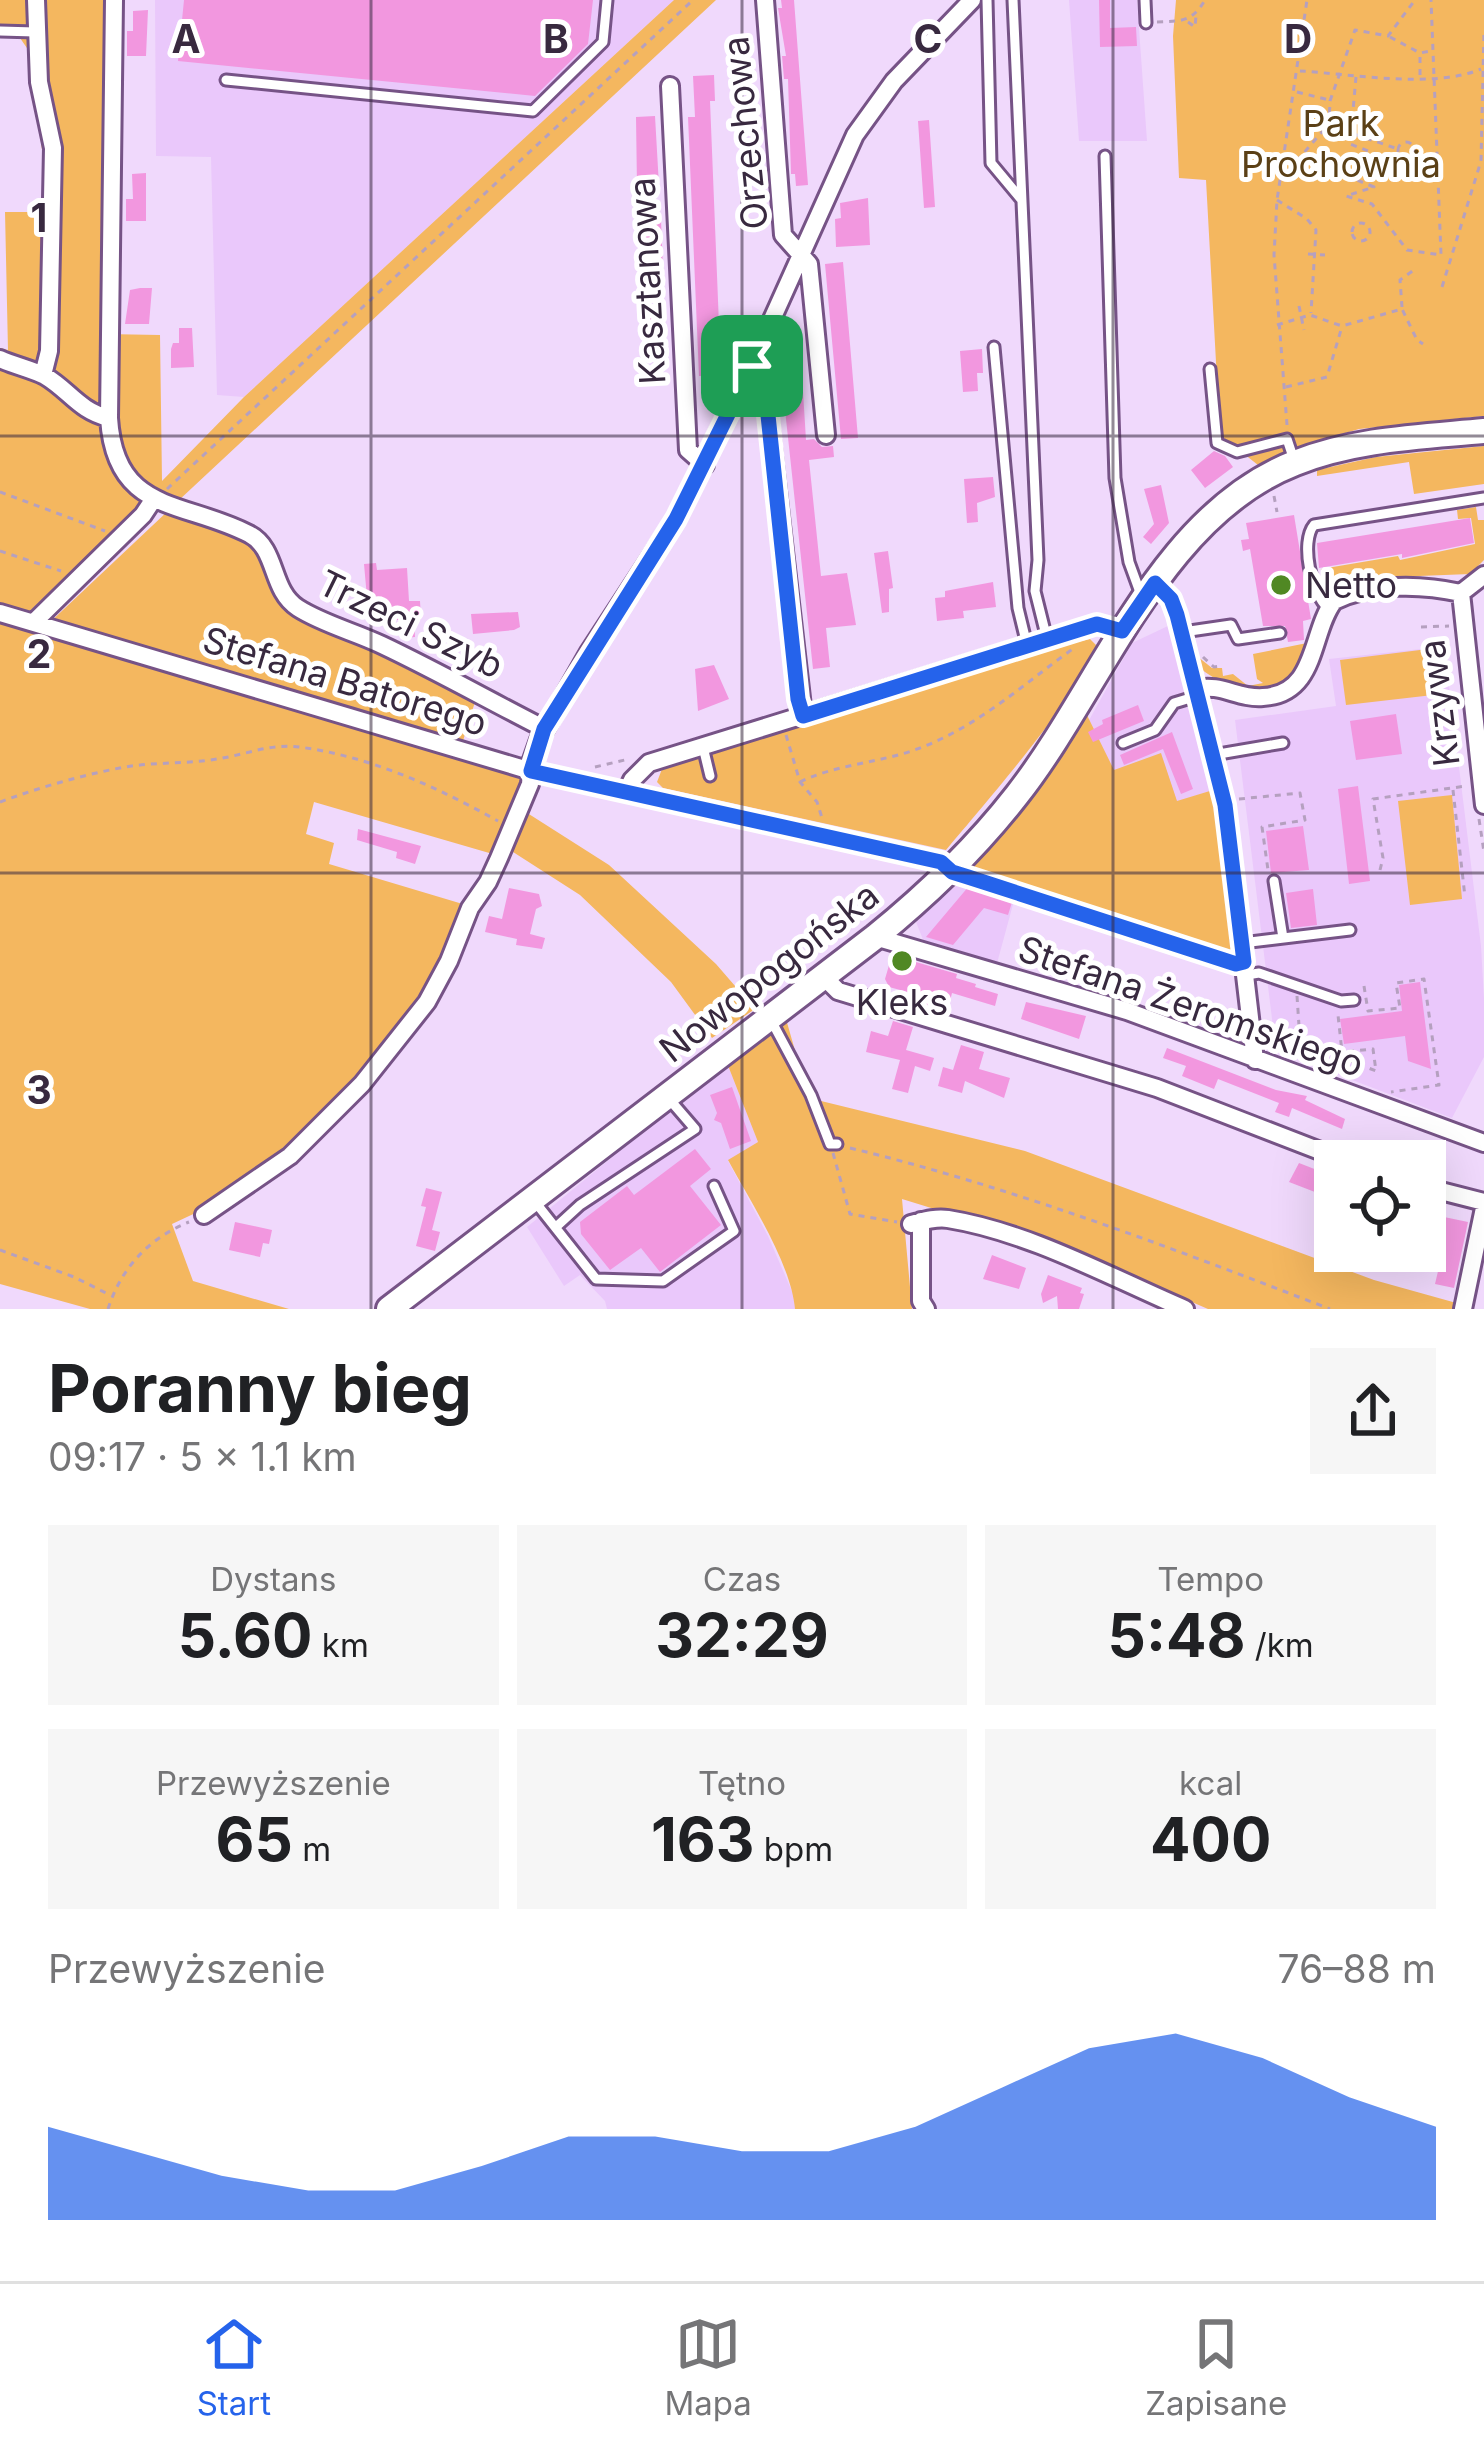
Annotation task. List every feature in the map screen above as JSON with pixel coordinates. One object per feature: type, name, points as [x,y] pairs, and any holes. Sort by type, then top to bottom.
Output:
[{"type":"street","points":[[36,0],[39,82],[53,148],[49,351],[43,375]]},
{"type":"street","points":[[34,622],[153,500],[117,464],[109,418],[114,0]]},
{"type":"street","name":"Orzechowa","points":[[765,0],[783,235],[809,264],[826,434]]},
{"type":"street","points":[[204,1216],[290,1156],[396,1042],[439,981],[530,784],[544,729],[676,519],[752,366],[855,135],[894,81],[972,0]]},
{"type":"street","name":"Kasztanowa","points":[[670,86],[688,450],[704,465]]},
{"type":"street","points":[[0,359],[43,375],[77,406],[109,418]]},
{"type":"street","points":[[752,366],[765,387],[803,716]]},
{"type":"street","name":"Nowopogońska","points":[[389,1309],[875,937],[952,872],[1018,794],[1183,544],[1291,451],[1484,431]]},
{"type":"street","name":"Trzeci Szyb","points":[[153,500],[251,535],[265,547],[277,585],[296,607],[404,656],[544,729]]},
{"type":"street","points":[[1196,692],[1221,686],[1263,697],[1283,692],[1310,664],[1328,608],[1347,595],[1381,588],[1437,587],[1461,592],[1484,575]]},
{"type":"street","points":[[1150,591],[1171,599],[1189,631],[1196,692],[1225,805],[1255,1060]]},
{"type":"street","name":"Krzywa","points":[[1461,592],[1484,805]]},
{"type":"street","name":"Stefana Batorego","points":[[0,613],[531,771],[941,862],[952,872]]},
{"type":"street","points":[[626,792],[632,779],[650,763],[1097,624],[1122,631]]},
{"type":"street","name":"Stefana Żeromskiego","points":[[875,937],[1126,1011],[1484,1143]]},
{"type":"street","points":[[823,976],[838,991],[1157,1088],[1314,1149]]},
{"type":"street","points":[[1224,1048],[1253,1027]]},
{"type":"street","points":[[1446,1193],[1484,1205],[1463,1309]]},
{"type":"street","points":[[926,1309],[916,1223],[950,1220],[1038,1247],[1185,1309]]},
{"type":"lane","points":[[226,80],[533,111],[603,42],[607,0]]},
{"type":"lane","points":[[987,0],[991,163],[1021,199]]},
{"type":"lane","points":[[1012,0],[1038,560],[1035,591],[1047,639]]},
{"type":"lane","points":[[1145,0],[1146,22]]},
{"type":"lane","points":[[0,31],[35,32]]},
{"type":"lane","points":[[989,108],[1018,98]]},
{"type":"lane","points":[[1105,156],[1115,478],[1129,562],[1150,591]]},
{"type":"lane","points":[[994,347],[1018,608],[1027,645]]},
{"type":"lane","points":[[1210,369],[1217,443],[1237,452],[1291,451]]},
{"type":"lane","points":[[1328,608],[1316,591],[1312,573],[1307,538],[1314,525],[1484,499]]},
{"type":"lane","points":[[1189,631],[1231,625],[1238,639],[1280,633]]},
{"type":"lane","points":[[1123,743],[1155,730],[1174,703],[1196,692]]},
{"type":"lane","points":[[1213,755],[1283,742]]},
{"type":"lane","points":[[703,748],[710,776]]},
{"type":"lane","points":[[1272,882],[1282,938]]},
{"type":"lane","points":[[1350,930],[1282,938],[1244,960],[1259,973],[1354,1000]]},
{"type":"lane","points":[[770,1018],[834,1144]]},
{"type":"lane","points":[[556,1227],[580,1205],[695,1129],[667,1096]]},
{"type":"lane","points":[[532,1198],[596,1279],[662,1281],[734,1231],[714,1186]]},
{"type":"path","points":[[153,500],[693,0]]},
{"type":"path","points":[[1186,21],[1195,28],[1204,0]]},
{"type":"path","points":[[1291,451],[1276,325],[1277,200],[1306,0]]},
{"type":"path","points":[[1388,36],[1414,0]]},
{"type":"path","points":[[1431,0],[1441,255]]},
{"type":"path","points":[[1146,22],[1186,21],[1196,16]]},
{"type":"path","points":[[1280,181],[1328,124],[1330,100],[1357,28],[1388,36],[1420,53],[1434,51]]},
{"type":"path","points":[[1442,287],[1480,161],[1484,32]]},
{"type":"path","points":[[1420,53],[1420,77]]},
{"type":"path","points":[[1298,71],[1436,78],[1462,77],[1483,68]]},
{"type":"path","points":[[1356,75],[1350,144],[1379,155],[1348,159],[1376,170],[1347,176],[1374,187],[1346,196],[1372,204],[1407,250],[1441,255],[1454,250]]},
{"type":"path","points":[[1295,91],[1330,100]]},
{"type":"path","points":[[1372,140],[1373,118]]},
{"type":"path","points":[[1328,124],[1398,149]]},
{"type":"path","points":[[1277,200],[1314,226],[1312,312]]},
{"type":"path","points":[[1308,254],[1325,255]]},
{"type":"path","points":[[1414,270],[1400,280],[1402,309],[1423,344]]},
{"type":"path","points":[[1300,306],[1304,329]]},
{"type":"path","points":[[1364,308],[1368,319]]},
{"type":"path","points":[[1312,312],[1342,326],[1402,309]]},
{"type":"path","points":[[1276,325],[1312,312]]},
{"type":"path","points":[[1326,330],[1329,322]]},
{"type":"path","points":[[1284,387],[1327,377],[1342,326]]},
{"type":"path","points":[[1273,490],[1277,512]]},
{"type":"path","points":[[0,492],[112,535]]},
{"type":"path","points":[[0,551],[69,576]]},
{"type":"path","points":[[1421,628],[1458,625]]},
{"type":"path","points":[[1189,631],[1202,656],[1214,667],[1222,666]]},
{"type":"path","points":[[800,782],[830,770],[875,763],[952,733],[1011,698],[1080,643]]},
{"type":"path","points":[[783,727],[800,782],[817,802],[822,826]]},
{"type":"path","points":[[0,802],[61,780],[129,766],[298,747],[385,769],[451,795],[510,828]]},
{"type":"path","points":[[1380,870],[1383,858],[1373,800],[1460,787]]},
{"type":"path","points":[[1453,788],[1465,897]]},
{"type":"path","points":[[1244,799],[1300,793],[1305,820],[1262,827],[1272,882]]},
{"type":"path","points":[[1481,842],[1484,852]]},
{"type":"path","points":[[952,872],[1236,964],[1244,960]]},
{"type":"path","points":[[1364,986],[1368,1011],[1400,1008],[1396,982],[1424,979],[1439,1085],[1384,1093]]},
{"type":"path","points":[[1298,987],[1300,1041],[1330,1053],[1376,1071],[1372,1049],[1330,1053]]},
{"type":"path","points":[[1332,1005],[1337,1010],[1342,1052]]},
{"type":"path","points":[[916,1223],[850,1214],[834,1144],[931,1168],[1102,1222],[1330,1309]]},
{"type":"path","points":[[108,1309],[137,1255],[165,1232],[204,1216]]},
{"type":"path","points":[[0,1250],[74,1276],[112,1296]]},
{"type":"shaded area","points":[[155,0],[674,0],[244,397],[217,395],[211,157],[156,156]]},
{"type":"shaded area","points":[[1069,0],[1137,0],[1147,141],[1079,141]]},
{"type":"shaded area","points":[[1170,625],[1213,790],[1177,802],[1114,771],[1088,722],[1132,643]]},
{"type":"shaded area","points":[[1430,648],[1445,653],[1484,999],[1484,1057],[1452,1118],[1276,1051],[1235,720],[1336,706],[1329,659]]},
{"type":"shaded area","points":[[963,879],[1015,897],[996,967],[924,942],[916,922]]},
{"type":"shaded area","points":[[727,1063],[758,1142],[728,1161],[768,1236],[795,1309],[607,1309],[580,1275],[564,1286],[527,1227]]},
{"type":"green space","points":[[0,0],[106,0],[105,334],[160,335],[162,481],[244,397],[674,0],[716,0],[178,501],[151,484],[138,487],[143,499],[138,508],[29,612],[0,603],[0,348],[8,350],[5,212],[44,212],[44,165],[29,51],[20,38],[0,37]]},
{"type":"green space","name":"Park Prochownia","points":[[1176,0],[1484,0],[1484,416],[1359,429],[1288,450],[1258,465],[1220,435],[1206,180],[1179,178],[1173,36]]},
{"type":"green space","points":[[1484,446],[1484,484],[1414,494],[1409,462],[1317,476],[1317,470],[1376,457]]},
{"type":"green space","points":[[1476,507],[1478,520],[1484,520],[1484,560],[1470,574],[1368,578],[1324,590],[1321,569],[1398,556],[1400,560],[1475,544],[1471,518],[1458,519],[1457,510]]},
{"type":"green space","points":[[170,509],[261,541],[296,607],[478,692],[462,744],[46,626]]},
{"type":"green space","points":[[0,623],[536,777],[521,809],[609,865],[716,964],[755,1009],[712,1038],[671,982],[580,895],[507,848],[503,857],[314,802],[306,834],[334,843],[329,864],[466,905],[426,996],[358,1080],[287,1153],[236,1194],[172,1224],[193,1281],[289,1309],[90,1309],[0,1284]]},
{"type":"green space","points":[[1090,639],[1096,645],[1075,688],[946,850],[663,788],[657,782],[662,769],[1017,656]]},
{"type":"green space","points":[[1312,642],[1304,665],[1282,690],[1242,687],[1213,677],[1200,667],[1194,646],[1197,656],[1212,668],[1222,668],[1223,676],[1233,674],[1248,686],[1263,683],[1257,679],[1253,654]]},
{"type":"green space","points":[[1428,649],[1433,695],[1346,705],[1340,660]]},
{"type":"green space","points":[[1083,707],[1114,770],[1161,753],[1177,801],[1213,790],[1232,955],[967,874],[1025,802]]},
{"type":"green space","points":[[1452,795],[1462,899],[1410,905],[1398,801]]},
{"type":"green space","points":[[786,1019],[817,1100],[1025,1151],[1314,1258],[1314,1272],[1352,1272],[1460,1304],[1458,1309],[1208,1309],[1081,1254],[902,1199],[912,1309],[795,1309],[778,1252],[728,1160],[758,1142],[727,1063]]},
{"type":"building","points":[[184,0],[593,0],[588,44],[535,96],[178,61]]},
{"type":"building","points":[[781,0],[794,0],[808,185],[796,186],[795,174],[791,174]]},
{"type":"building","points":[[1099,0],[1110,0],[1110,28],[1136,27],[1137,46],[1100,47]]},
{"type":"building","points":[[148,10],[146,56],[127,56],[133,11]]},
{"type":"building","points":[[714,75],[715,101],[710,101],[721,375],[699,376],[688,117],[695,117],[693,76]]},
{"type":"building","points":[[655,116],[659,186],[637,187],[636,117]]},
{"type":"building","points":[[929,120],[935,207],[924,208],[918,121]]},
{"type":"building","points":[[146,173],[146,221],[126,221],[126,199],[133,199],[132,174]]},
{"type":"building","points":[[868,198],[870,245],[836,247],[840,203]]},
{"type":"building","points":[[661,220],[663,271],[641,272],[639,221]]},
{"type":"building","points":[[843,262],[858,438],[841,439],[825,264]]},
{"type":"building","points":[[152,288],[149,324],[125,324],[130,290]]},
{"type":"building","points":[[664,306],[667,357],[644,358],[642,307]]},
{"type":"building","points":[[179,328],[192,328],[194,367],[171,368],[171,349],[179,343]]},
{"type":"building","points":[[800,343],[806,440],[833,446],[834,457],[809,460],[821,576],[847,573],[856,625],[826,628],[830,667],[813,669],[782,382],[782,345]]},
{"type":"building","points":[[982,349],[978,391],[963,392],[960,351]]},
{"type":"building","points":[[1214,451],[1233,467],[1205,488],[1191,470]]},
{"type":"building","points":[[993,477],[995,497],[977,503],[978,522],[967,523],[964,479]]},
{"type":"building","points":[[1161,485],[1169,523],[1151,544],[1143,537],[1154,524],[1144,489]]},
{"type":"building","name":"Netto","points":[[1294,515],[1311,619],[1303,621],[1304,640],[1288,642],[1285,626],[1263,626],[1250,549],[1243,551],[1241,540],[1249,539],[1246,523]]},
{"type":"building","points":[[1470,518],[1474,543],[1319,568],[1317,543]]},
{"type":"building","points":[[888,551],[893,588],[889,589],[889,612],[882,613],[874,553]]},
{"type":"building","points":[[376,563],[377,570],[407,568],[409,601],[420,601],[415,637],[404,638],[403,620],[369,620],[364,564]]},
{"type":"building","points":[[993,582],[996,607],[963,611],[964,618],[937,621],[935,598],[945,597],[945,591]]},
{"type":"building","points":[[518,612],[520,627],[514,630],[473,634],[471,614]]},
{"type":"building","points":[[714,665],[729,699],[698,711],[695,669]]},
{"type":"building","points":[[1138,705],[1144,721],[1093,742],[1088,732],[1103,724],[1102,720]]},
{"type":"building","points":[[1396,714],[1402,754],[1356,760],[1350,721]]},
{"type":"building","points":[[1172,732],[1193,789],[1181,794],[1163,749],[1124,765],[1120,755]]},
{"type":"building","points":[[1358,786],[1370,881],[1349,884],[1338,789]]},
{"type":"building","points":[[1303,826],[1309,870],[1271,873],[1266,831]]},
{"type":"building","points":[[358,829],[421,846],[415,864],[396,858],[397,852],[357,840]]},
{"type":"building","points":[[969,886],[1013,899],[1008,915],[984,908],[953,945],[926,937]]},
{"type":"building","points":[[509,888],[539,894],[542,906],[536,909],[530,934],[545,938],[542,949],[485,932],[489,916],[502,919]]},
{"type":"building","points":[[1313,889],[1317,925],[1291,928],[1286,893]]},
{"type":"building","points":[[892,955],[957,974],[956,978],[998,994],[995,1006],[952,993],[941,1009],[914,1001],[915,994],[889,987],[885,979]]},
{"type":"building","points":[[1420,982],[1431,1069],[1408,1061],[1405,1036],[1344,1044],[1340,1019],[1402,1011],[1399,985]]},
{"type":"building","points":[[1026,1002],[1086,1016],[1079,1039],[1021,1019]]},
{"type":"building","points":[[893,1021],[913,1027],[906,1050],[934,1058],[930,1071],[915,1066],[908,1093],[892,1089],[900,1060],[866,1052],[871,1031],[888,1036]]},
{"type":"building","points":[[961,1045],[984,1052],[979,1069],[1010,1078],[1004,1098],[965,1081],[962,1093],[938,1086],[943,1067],[953,1070]]},
{"type":"building","points":[[1167,1048],[1276,1090],[1307,1096],[1305,1100],[1345,1119],[1342,1129],[1292,1108],[1289,1117],[1275,1112],[1279,1103],[1218,1079],[1214,1089],[1182,1076],[1186,1066],[1163,1058]]},
{"type":"building","points":[[732,1087],[751,1141],[730,1149],[721,1123],[714,1120],[717,1113],[710,1095]]},
{"type":"building","points":[[695,1149],[711,1169],[690,1186],[721,1225],[660,1272],[641,1248],[610,1270],[581,1234],[580,1222],[627,1186],[634,1195]]},
{"type":"building","points":[[1299,1163],[1314,1169],[1314,1192],[1289,1182]]},
{"type":"building","points":[[426,1188],[442,1192],[432,1230],[440,1232],[435,1251],[416,1246]]},
{"type":"building","points":[[1446,1217],[1468,1222],[1454,1288],[1435,1284],[1438,1272],[1446,1272]]},
{"type":"building","points":[[235,1222],[272,1230],[260,1257],[229,1250]]},
{"type":"building","points":[[992,1255],[1026,1268],[1019,1289],[983,1279]]},
{"type":"building","points":[[1048,1275],[1082,1288],[1079,1309],[1058,1309],[1057,1296],[1043,1303]]},
{"type":"place","name":"Netto","points":[[1281,585]]},
{"type":"place","name":"Kleks","points":[[902,961]]},
{"type":"route","points":[[752,366],[765,387],[803,716],[1097,624],[1122,631],[1155,583],[1171,599],[1177,615],[1219,779],[1244,962],[1236,964],[952,872],[941,862],[531,771],[544,729],[676,519],[752,366]]}]
